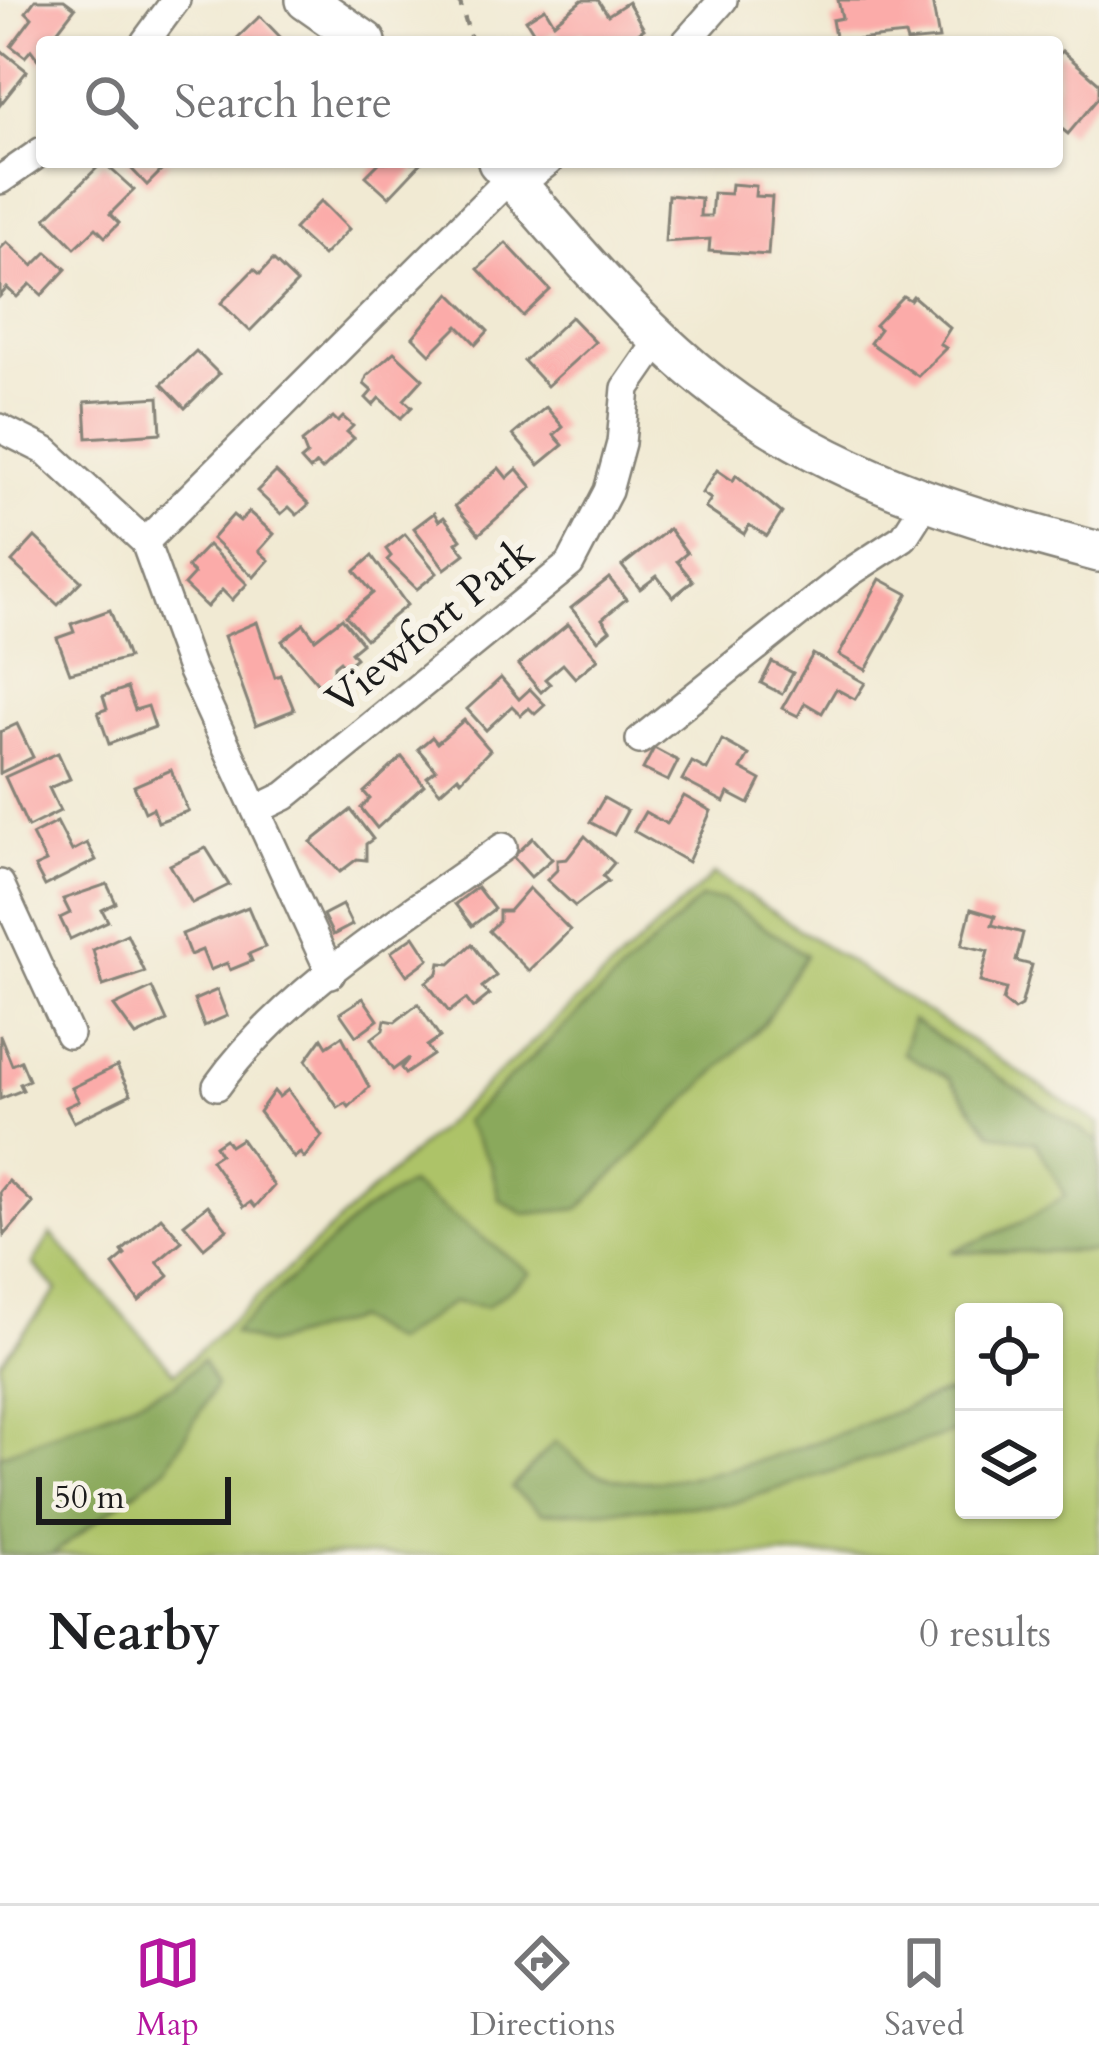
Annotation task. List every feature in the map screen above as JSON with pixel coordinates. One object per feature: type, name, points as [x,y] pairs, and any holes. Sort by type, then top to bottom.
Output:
[{"type":"main road","points":[[306,0],[357,36]]},
{"type":"main road","points":[[519,172],[660,339],[765,422],[834,461],[927,502],[1099,552]]},
{"type":"street","points":[[149,36],[176,0]]},
{"type":"street","points":[[691,36],[723,0]]},
{"type":"street","points":[[0,181],[36,155]]},
{"type":"street","points":[[145,542],[519,172]]},
{"type":"street","name":"Viewfort Park","points":[[256,810],[286,796],[570,564],[608,491],[621,443],[626,388],[660,339]]},
{"type":"street","points":[[0,428],[46,451],[145,542],[191,669],[331,974]]},
{"type":"street","points":[[640,740],[849,573],[904,537],[927,502]]},
{"type":"street","points":[[217,1086],[247,1048],[331,974],[503,847]]},
{"type":"street","points":[[0,884],[69,1034]]},
{"type":"path","points":[[459,0],[470,36]]},
{"type":"green space","points":[[714,874],[1099,1124],[1099,1555],[0,1555],[0,1362],[57,1290],[33,1264],[51,1234],[175,1373]]},
{"type":"green space","points":[[701,898],[723,900],[806,955],[764,1023],[579,1209],[524,1214],[499,1199],[491,1164],[464,1121]]},
{"type":"green space","points":[[912,1020],[1099,1142],[1099,1251],[951,1252],[1023,1222],[1065,1196],[1036,1142],[991,1133],[949,1078],[903,1053]]},
{"type":"green space","points":[[409,1184],[531,1273],[486,1307],[453,1302],[393,1342],[354,1319],[266,1345],[232,1333],[362,1213]]},
{"type":"green space","points":[[202,1360],[216,1385],[166,1468],[52,1555],[0,1555],[0,1455],[175,1385]]},
{"type":"green space","points":[[943,1393],[955,1393],[955,1432],[730,1504],[542,1513],[511,1488],[555,1442],[592,1471],[626,1480],[669,1480],[717,1472],[818,1441]]},
{"type":"building","points":[[35,0],[64,0],[75,8],[53,36],[36,36],[36,57],[31,50],[25,57],[11,46],[32,18],[26,12]]},
{"type":"building","points":[[582,0],[598,0],[608,15],[628,2],[644,29],[633,36],[584,36],[582,32],[559,36],[556,31],[536,36],[526,20],[545,8],[554,23]]},
{"type":"building","points":[[838,0],[932,0],[938,36],[835,36],[832,20],[842,18]]},
{"type":"building","points":[[260,16],[279,36],[239,36]]},
{"type":"building","points":[[1063,52],[1099,83],[1099,97],[1068,134],[1063,130]]},
{"type":"building","points":[[0,53],[27,71],[0,105]]},
{"type":"building","points":[[97,168],[110,168],[134,190],[110,214],[119,223],[105,237],[96,228],[75,248],[46,218]]},
{"type":"building","points":[[131,168],[164,168],[147,185]]},
{"type":"building","points":[[374,168],[416,168],[389,197],[366,176]]},
{"type":"building","points":[[731,184],[756,186],[755,196],[772,197],[768,255],[709,251],[710,239],[665,242],[668,195],[701,198],[700,216],[711,216],[713,193],[730,194]]},
{"type":"building","points":[[321,201],[349,229],[323,256],[294,229]]},
{"type":"building","points":[[7,242],[33,266],[47,252],[66,269],[42,295],[30,284],[17,297],[7,288],[0,296],[0,249]]},
{"type":"building","points":[[506,243],[550,290],[523,316],[478,269]]},
{"type":"building","points":[[273,260],[297,283],[250,331],[221,303],[254,269],[260,274]]},
{"type":"building","points":[[450,293],[488,331],[476,344],[458,326],[430,354],[413,337]]},
{"type":"building","points":[[903,296],[910,300],[913,296],[950,328],[940,344],[946,348],[918,376],[870,343],[880,329],[875,325]]},
{"type":"building","points":[[571,317],[595,342],[547,386],[524,361]]},
{"type":"building","points":[[196,351],[219,374],[185,408],[162,384]]},
{"type":"building","points":[[394,352],[423,379],[404,400],[412,407],[401,418],[379,398],[373,405],[366,398],[372,391],[364,384]]},
{"type":"building","points":[[159,397],[161,433],[87,438],[85,402]]},
{"type":"building","points":[[546,407],[563,427],[554,435],[563,445],[539,465],[513,435]]},
{"type":"building","points":[[333,417],[338,422],[343,417],[353,426],[347,432],[354,438],[322,470],[316,464],[310,470],[301,460],[307,455],[302,442]]},
{"type":"building","points":[[499,468],[507,478],[517,469],[532,487],[479,534],[455,506]]},
{"type":"building","points":[[717,470],[733,481],[736,475],[782,513],[767,536],[749,525],[744,534],[705,508],[711,499],[702,493]]},
{"type":"building","points":[[276,472],[309,504],[297,515],[289,507],[281,514],[257,491]]},
{"type":"building","points":[[249,512],[274,534],[259,551],[269,560],[254,577],[212,539],[233,515],[240,521]]},
{"type":"building","points":[[434,513],[439,521],[444,517],[461,539],[456,543],[465,554],[445,569],[414,528]]},
{"type":"building","points":[[669,529],[687,553],[677,561],[693,581],[673,597],[657,576],[640,589],[622,566]]},
{"type":"building","points":[[405,534],[437,573],[417,589],[387,560],[391,556],[386,549]]},
{"type":"building","points":[[35,537],[81,581],[58,605],[12,562]]},
{"type":"building","points":[[208,545],[247,584],[232,600],[222,590],[207,607],[184,585],[194,574],[187,567]]},
{"type":"building","points":[[372,556],[407,605],[366,639],[346,616],[373,593],[355,571]]},
{"type":"building","points":[[609,578],[626,599],[602,619],[610,630],[598,640],[571,608]]},
{"type":"building","points":[[880,579],[908,594],[866,670],[839,655]]},
{"type":"building","points":[[110,610],[128,658],[70,673],[57,638],[74,632],[71,624]]},
{"type":"building","points":[[342,618],[362,643],[351,652],[356,658],[345,667],[340,661],[334,666],[334,682],[320,686],[282,641],[304,624],[315,639]]},
{"type":"building","points":[[257,622],[275,677],[280,675],[294,710],[256,725],[224,636]]},
{"type":"building","points":[[568,624],[598,659],[575,678],[563,664],[545,679],[550,684],[541,692],[518,665]]},
{"type":"building","points":[[813,654],[865,683],[855,699],[836,689],[822,713],[805,703],[798,716],[782,708]]},
{"type":"building","points":[[772,662],[793,673],[782,694],[761,683]]},
{"type":"building","points":[[501,678],[519,699],[530,689],[545,705],[535,714],[529,708],[521,715],[512,706],[486,730],[467,709]]},
{"type":"building","points":[[127,688],[135,710],[148,706],[155,727],[109,744],[98,712],[107,709],[103,696]]},
{"type":"building","points":[[464,720],[490,750],[461,780],[458,776],[440,792],[427,777],[436,770],[418,749],[432,737],[437,743]]},
{"type":"building","points":[[17,724],[33,757],[0,773],[0,732]]},
{"type":"building","points":[[722,740],[749,755],[741,769],[761,780],[749,804],[728,793],[724,802],[682,780],[692,762],[707,770]]},
{"type":"building","points":[[654,748],[678,761],[668,781],[643,769]]},
{"type":"building","points":[[58,753],[70,779],[49,788],[60,811],[28,827],[5,777]]},
{"type":"building","points":[[402,757],[424,785],[377,828],[361,808],[370,799],[364,792]]},
{"type":"building","points":[[171,770],[188,811],[158,822],[153,808],[145,812],[134,786]]},
{"type":"building","points":[[684,796],[711,811],[688,862],[634,831],[645,812],[667,824]]},
{"type":"building","points":[[604,798],[627,811],[614,835],[590,822]]},
{"type":"building","points":[[351,810],[373,839],[366,844],[366,860],[357,859],[340,872],[311,842]]},
{"type":"building","points":[[57,822],[72,851],[87,843],[96,860],[45,886],[35,867],[46,862],[32,835]]},
{"type":"building","points":[[585,836],[614,863],[603,876],[608,881],[575,906],[547,880],[557,870],[557,860],[567,859]]},
{"type":"building","points":[[533,838],[552,859],[531,877],[513,857]]},
{"type":"building","points":[[206,848],[229,885],[192,903],[170,865]]},
{"type":"building","points":[[107,884],[116,903],[102,910],[108,921],[70,939],[60,918],[70,913],[63,899]]},
{"type":"building","points":[[477,887],[494,909],[472,926],[455,904]]},
{"type":"building","points":[[529,888],[570,930],[529,971],[489,931],[499,921],[499,911],[509,911]]},
{"type":"building","points":[[342,905],[352,925],[333,935],[323,915]]},
{"type":"building","points":[[248,907],[265,947],[249,954],[252,961],[230,970],[227,963],[210,970],[202,950],[190,955],[182,934]]},
{"type":"building","points":[[971,909],[995,916],[992,925],[1023,933],[1016,961],[1032,965],[1021,1006],[1014,1010],[1003,1001],[1006,989],[980,982],[988,951],[962,945]]},
{"type":"building","points":[[127,934],[145,972],[103,986],[93,950]]},
{"type":"building","points":[[414,936],[429,959],[407,975],[391,952]]},
{"type":"building","points":[[472,944],[496,976],[482,987],[489,995],[473,1008],[466,999],[449,1012],[426,982],[438,973],[440,963],[450,964]]},
{"type":"building","points":[[152,988],[167,1021],[136,1036],[114,1006]]},
{"type":"building","points":[[217,990],[227,1016],[204,1026],[194,1000]]},
{"type":"building","points":[[363,998],[378,1020],[356,1036],[340,1013]]},
{"type":"building","points":[[418,1004],[440,1037],[427,1046],[433,1055],[405,1074],[401,1068],[409,1058],[393,1070],[371,1039],[383,1030],[385,1020],[395,1022]]},
{"type":"building","points":[[0,1035],[12,1065],[21,1061],[29,1080],[20,1084],[23,1090],[0,1099]]},
{"type":"building","points":[[342,1036],[369,1087],[349,1107],[346,1103],[338,1108],[306,1060],[322,1038],[327,1046]]},
{"type":"building","points":[[117,1066],[131,1094],[74,1122],[66,1107],[79,1101],[72,1088]]},
{"type":"building","points":[[288,1090],[322,1136],[304,1158],[300,1153],[294,1158],[259,1112],[274,1091],[279,1097]]},
{"type":"building","points":[[225,1139],[230,1146],[241,1139],[274,1186],[255,1207],[251,1202],[244,1207],[211,1160],[220,1154],[215,1146]]},
{"type":"building","points":[[9,1181],[33,1203],[4,1236],[0,1192]]},
{"type":"building","points":[[208,1205],[227,1229],[204,1248],[184,1224]]},
{"type":"building","points":[[161,1217],[182,1241],[157,1262],[169,1276],[139,1301],[113,1265]]}]
